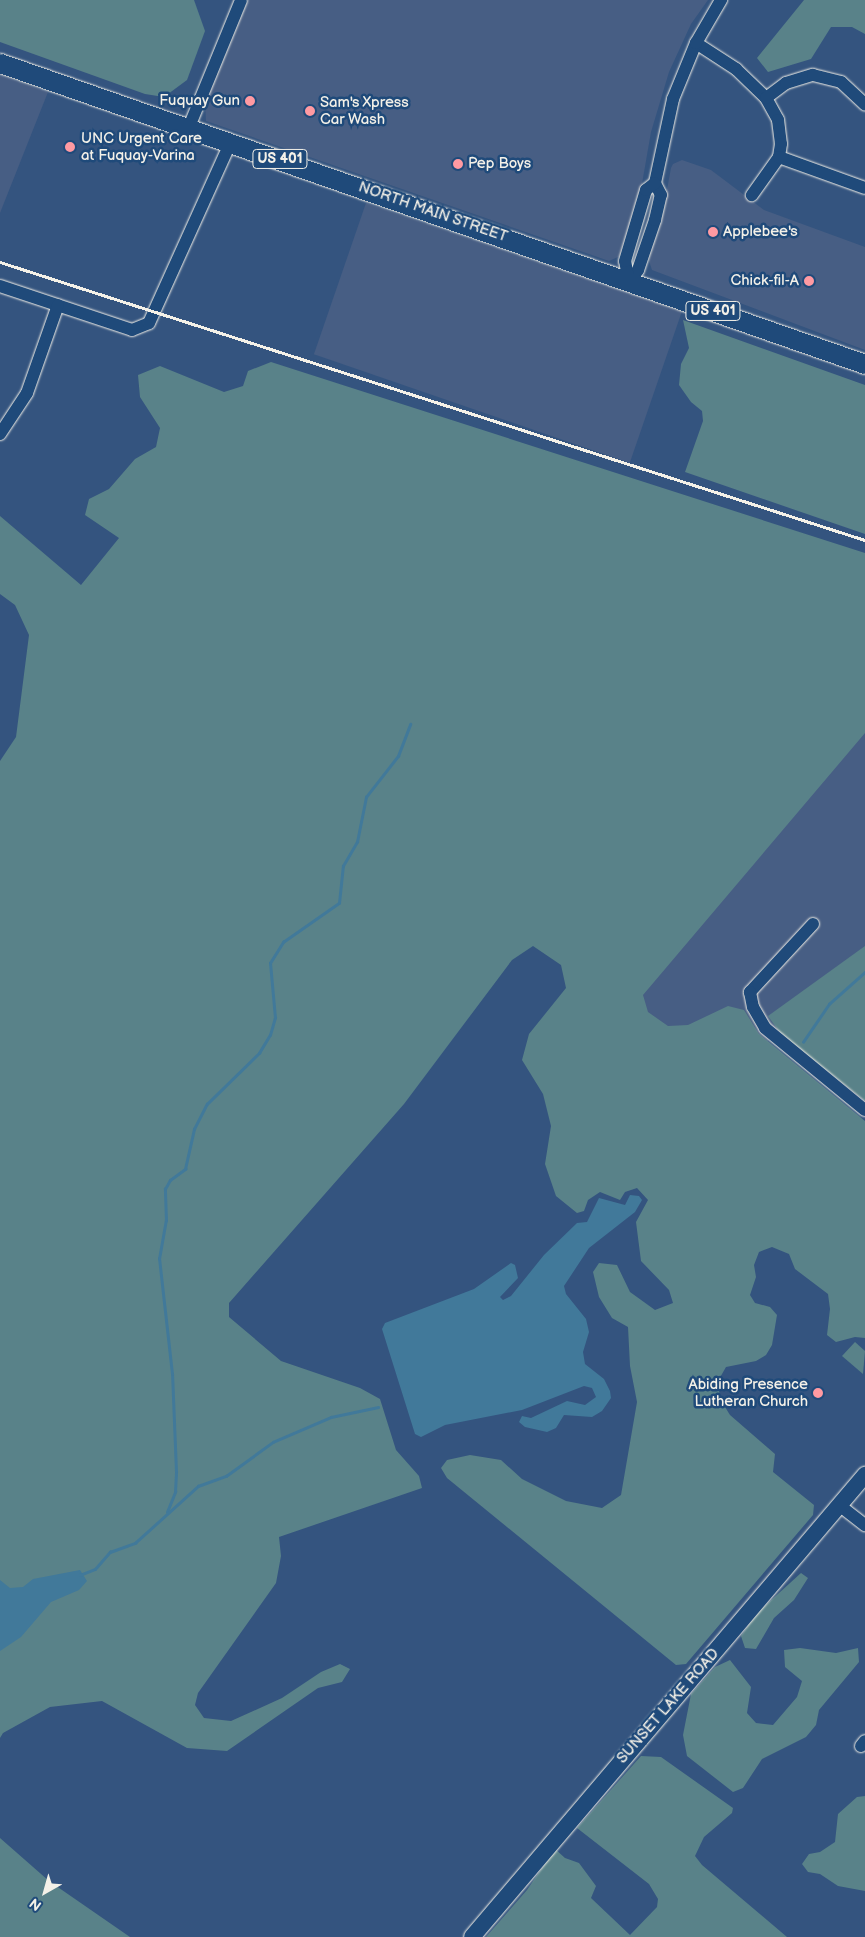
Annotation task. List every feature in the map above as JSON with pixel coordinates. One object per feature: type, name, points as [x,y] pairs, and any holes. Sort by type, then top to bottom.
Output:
[{"type":"highway","name":"NORTH MAIN STREET","points":[[0,63],[189,127],[865,364]]},
{"type":"main road","name":"SUNSET LAKE ROAD","points":[[472,1937],[865,1475]]},
{"type":"street","points":[[189,127],[241,0]]},
{"type":"street","points":[[629,282],[625,261],[646,190],[656,183],[673,99],[696,43],[721,0]]},
{"type":"street","points":[[696,43],[724,59],[766,98],[781,130],[778,157],[752,195]]},
{"type":"street","points":[[766,98],[791,80],[813,75],[841,82],[865,104]]},
{"type":"street","points":[[0,286],[132,330],[149,322],[231,142]]},
{"type":"street","points":[[778,157],[865,188]]},
{"type":"street","points":[[0,434],[27,393],[58,306]]},
{"type":"street","points":[[813,924],[750,992],[752,1007],[765,1028],[865,1110]]},
{"type":"street","points":[[840,1505],[865,1525]]},
{"type":"shaded area","points":[[248,0],[708,0],[691,24],[669,72],[651,132],[639,201],[620,256],[609,261],[206,121],[205,102]]},
{"type":"shaded area","points":[[0,75],[48,92],[0,213]]},
{"type":"shaded area","points":[[682,160],[711,170],[764,210],[865,247],[865,350],[652,270],[648,258],[661,222],[671,168],[673,164]]},
{"type":"shaded area","points":[[366,203],[682,312],[630,463],[314,354]]},
{"type":"shaded area","points":[[865,697],[865,964],[782,1026],[763,1046],[604,1023]]},
{"type":"shaded area","points":[[630,1195],[639,1196],[642,1200],[635,1212],[589,1248],[564,1286],[566,1294],[586,1319],[589,1332],[583,1352],[585,1364],[604,1379],[610,1391],[611,1398],[602,1411],[592,1417],[564,1415],[556,1428],[547,1432],[525,1427],[519,1422],[522,1416],[531,1418],[567,1401],[585,1405],[596,1397],[592,1388],[584,1386],[522,1410],[445,1425],[421,1437],[415,1434],[382,1329],[385,1323],[474,1289],[511,1263],[515,1265],[518,1278],[500,1297],[503,1300],[511,1296],[544,1255],[577,1223],[587,1222],[599,1198],[625,1205]]},
{"type":"shaded area","points":[[80,1570],[87,1581],[79,1590],[51,1602],[21,1637],[0,1651],[0,1580],[10,1588],[23,1587],[33,1579]]},
{"type":"green space","points":[[0,0],[194,0],[205,31],[187,80],[164,97],[145,94],[0,42]]},
{"type":"green space","points":[[804,0],[865,0],[865,34],[852,27],[831,27],[811,59],[768,72],[757,58]]},
{"type":"green space","points":[[683,320],[865,385],[865,534],[685,472],[703,421],[702,411],[691,402],[679,385],[681,364],[689,348]]},
{"type":"green space","points":[[271,362],[865,553],[865,733],[643,995],[648,1012],[668,1026],[688,1025],[728,1006],[744,1010],[759,1034],[865,1121],[865,1338],[855,1337],[836,1342],[827,1335],[830,1309],[828,1294],[795,1269],[789,1254],[772,1247],[759,1252],[754,1265],[756,1277],[750,1295],[755,1303],[770,1307],[777,1315],[772,1345],[766,1355],[756,1361],[726,1367],[718,1381],[720,1399],[730,1415],[775,1454],[773,1472],[814,1505],[813,1515],[686,1664],[676,1665],[447,1478],[441,1468],[447,1460],[470,1455],[501,1460],[522,1479],[566,1501],[602,1508],[621,1495],[637,1402],[630,1366],[628,1327],[612,1318],[599,1297],[593,1272],[599,1263],[617,1265],[630,1292],[655,1310],[673,1303],[669,1290],[641,1261],[636,1222],[648,1200],[637,1188],[625,1192],[620,1200],[600,1192],[588,1200],[584,1211],[577,1213],[556,1196],[545,1164],[551,1126],[543,1094],[522,1060],[529,1034],[566,988],[561,965],[533,946],[512,960],[404,1104],[229,1303],[229,1317],[281,1361],[360,1388],[380,1399],[396,1450],[419,1476],[422,1488],[279,1537],[281,1556],[276,1583],[198,1693],[195,1705],[204,1718],[231,1721],[282,1698],[321,1672],[340,1664],[350,1669],[342,1682],[318,1688],[227,1751],[187,1748],[102,1701],[50,1707],[3,1733],[0,1738],[0,761],[16,737],[29,635],[15,605],[0,594],[0,516],[81,585],[119,538],[85,515],[89,499],[109,489],[135,459],[156,447],[160,428],[140,397],[138,375],[160,366],[224,392],[243,386],[248,371]]},
{"type":"green space","points":[[865,946],[865,1101],[781,1034],[768,1016]]},
{"type":"green space","points":[[855,1342],[865,1351],[863,1374],[842,1356]]},
{"type":"green space","points":[[801,1573],[808,1578],[794,1600],[774,1618],[756,1649],[745,1648],[741,1636],[756,1614]]},
{"type":"green space","points":[[800,1648],[836,1653],[858,1648],[859,1662],[819,1710],[816,1725],[806,1737],[762,1759],[743,1788],[733,1792],[687,1756],[683,1735],[691,1694],[715,1667],[730,1660],[751,1687],[747,1713],[756,1723],[773,1725],[797,1697],[802,1681],[785,1667],[784,1650]]},
{"type":"green space","points":[[641,1756],[661,1757],[733,1808],[732,1813],[704,1837],[695,1856],[702,1865],[787,1937],[486,1937],[527,1890],[555,1849],[565,1858],[579,1863],[596,1886],[591,1898],[630,1935],[657,1907],[658,1899],[649,1884],[577,1828]]},
{"type":"green space","points":[[865,1796],[865,1891],[838,1886],[820,1874],[808,1872],[802,1864],[809,1854],[820,1852],[835,1842],[838,1814],[857,1797]]},
{"type":"green space","points":[[0,1838],[49,1881],[130,1937],[0,1937]]},
{"type":"waterway","points":[[167,1512],[175,1492],[176,1472],[172,1374],[159,1259],[166,1221],[165,1189],[170,1180],[185,1169],[194,1129],[207,1104],[259,1053],[270,1035],[275,1018],[270,963],[283,942],[339,903],[343,866],[357,842],[366,797],[398,756],[410,724]]},
{"type":"waterway","points":[[803,1042],[829,1004],[865,972]]},
{"type":"waterway","points":[[80,1575],[95,1569],[110,1552],[135,1543],[198,1486],[226,1476],[273,1442],[331,1417],[378,1407]]},
{"type":"railway","points":[[0,262],[865,540]]},
{"type":"place","name":"Fuquay Gun","points":[[250,101]]},
{"type":"place","name":"Sam's Xpress Car Wash","points":[[310,111]]},
{"type":"place","name":"UNC Urgent Care at Fuquay-Varina","points":[[70,147]]},
{"type":"place","name":"Pep Boys","points":[[458,164]]},
{"type":"place","name":"Applebee's","points":[[713,232]]},
{"type":"place","name":"Chick-fil-A","points":[[809,281]]},
{"type":"place","name":"Abiding Presence Lutheran Church","points":[[818,1393]]}]
